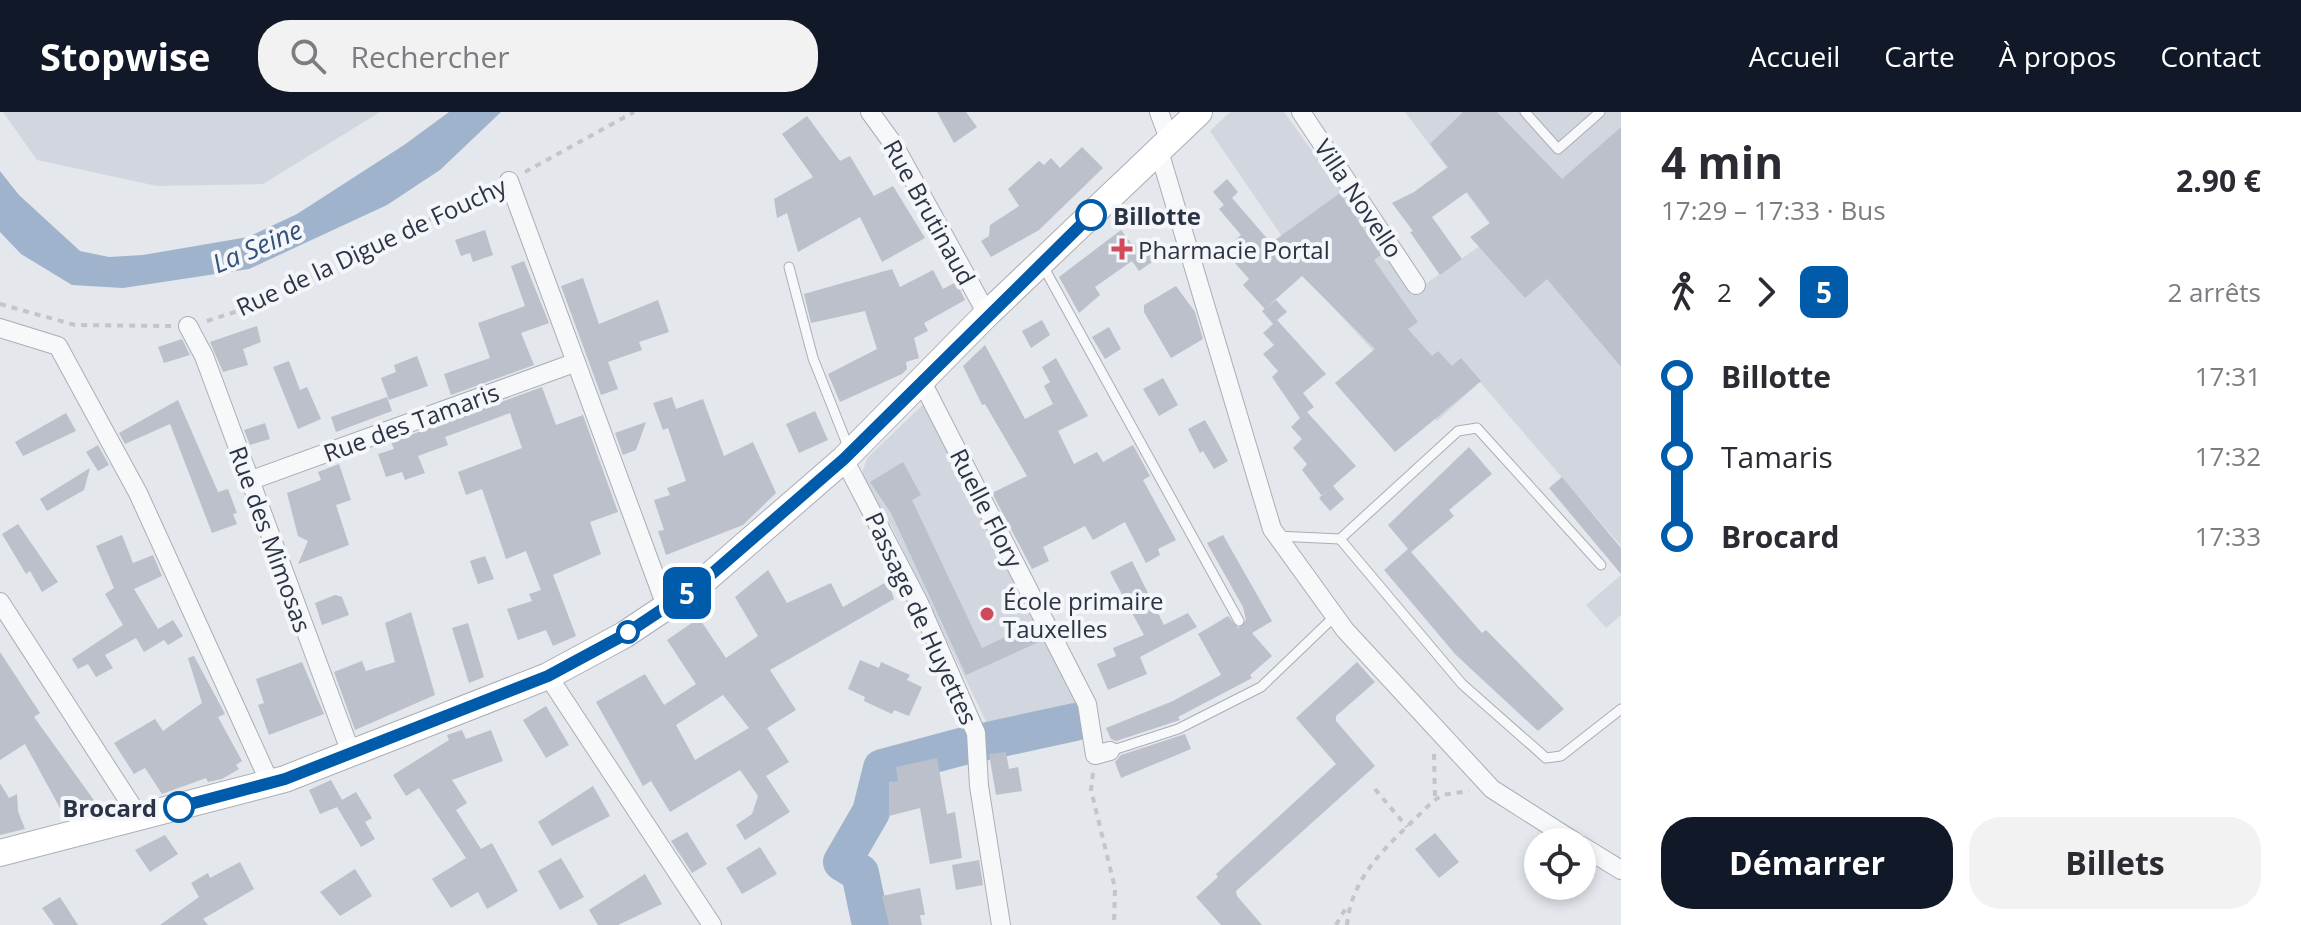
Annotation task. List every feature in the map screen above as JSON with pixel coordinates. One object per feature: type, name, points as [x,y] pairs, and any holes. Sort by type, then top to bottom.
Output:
[{"type":"street","name":"Rue Brutinaud","points":[[870,112],[894,145],[987,314]]},
{"type":"street","points":[[1159,112],[1164,145],[1272,529],[1335,616],[1492,789],[1553,828]]},
{"type":"street","points":[[0,853],[270,783],[548,676],[624,635],[699,585],[847,456],[987,314],[1199,112]]},
{"type":"street","name":"Villa Novello","points":[[1301,112],[1416,285]]},
{"type":"street","points":[[509,181],[666,606]]},
{"type":"street","name":"Rue des Mimosas","points":[[188,326],[204,356],[351,753]]},
{"type":"street","points":[[0,328],[58,346],[138,493],[270,783]]},
{"type":"street","name":"Rue des Tamaris","points":[[249,481],[574,363]]},
{"type":"street","name":"Ruelle Flory","points":[[921,380],[1087,704],[1103,753]]},
{"type":"street","name":"Passage de Huyettes","points":[[847,456],[919,603],[977,742],[979,786],[1001,925]]},
{"type":"street","points":[[0,602],[139,817]]},
{"type":"street","points":[[548,676],[712,925]]},
{"type":"street","points":[[1596,855],[1621,870]]},
{"type":"lane","points":[[1525,112],[1558,149],[1600,112]]},
{"type":"lane","points":[[1041,263],[1239,621]]},
{"type":"lane","points":[[789,267],[813,358],[847,456]]},
{"type":"lane","points":[[1277,536],[1340,539],[1458,431],[1477,428],[1601,565]]},
{"type":"lane","points":[[1340,539],[1462,684],[1546,758],[1561,756],[1621,709]]},
{"type":"lane","points":[[1103,753],[1178,729],[1261,687],[1335,616]]},
{"type":"path","name":"Rue de la Digue de Fouchy","points":[[0,304],[75,325],[188,326],[244,309],[509,181],[634,112]]},
{"type":"path","points":[[1431,723],[1435,800]]},
{"type":"path","points":[[1103,753],[1091,790],[1115,888],[1114,925]]},
{"type":"path","points":[[1375,789],[1407,827]]},
{"type":"path","points":[[1336,925],[1363,872],[1435,800],[1442,795],[1492,789]]},
{"type":"path","points":[[1347,925],[1349,903]]},
{"type":"shaded area","points":[[3,112],[380,112],[263,184],[157,186],[37,160]]},
{"type":"shaded area","points":[[1230,112],[1284,112],[1414,292],[1497,234],[1405,112],[1621,112],[1621,546],[1480,382],[1437,421],[1322,295],[1210,131]]},
{"type":"shaded area","name":"École primaire Tauxelles","points":[[930,398],[1083,701],[1079,716],[992,734],[892,527],[861,476],[867,458]]},
{"type":"shaded area","points":[[1621,575],[1621,615],[1606,628],[1586,605]]},
{"type":"water","name":"La Seine","points":[[449,112],[501,112],[440,170],[387,205],[249,269],[123,288],[72,285],[21,254],[0,232],[0,171],[19,195],[80,251],[109,257],[143,255],[248,237],[297,214]]},
{"type":"building","points":[[937,112],[966,112],[977,127],[954,143]]},
{"type":"building","points":[[1463,112],[1497,112],[1562,179],[1621,127],[1621,367],[1547,279],[1525,298],[1470,237],[1490,223],[1467,192],[1432,217],[1462,259],[1440,275],[1392,203],[1414,192],[1448,167],[1430,144]]},
{"type":"building","points":[[807,116],[840,161],[850,156],[874,196],[893,186],[925,238],[882,262],[860,217],[798,252],[787,213],[777,218],[774,199],[813,177],[782,134]]},
{"type":"building","points":[[1082,147],[1103,168],[1039,230],[991,257],[981,241],[989,236],[990,225],[1019,206],[1008,189],[1039,161],[1044,165],[1051,158],[1060,168]]},
{"type":"building","points":[[1227,179],[1238,192],[1232,198],[1271,243],[1340,193],[1381,255],[1374,260],[1418,322],[1408,329],[1432,356],[1438,351],[1452,366],[1461,358],[1481,381],[1395,452],[1335,383],[1375,349],[1302,276],[1265,309],[1243,285],[1249,279],[1234,262],[1246,252],[1236,239],[1241,235],[1219,209],[1224,205],[1213,192]]},
{"type":"building","points":[[485,230],[493,255],[473,262],[470,253],[461,256],[455,240]]},
{"type":"building","points":[[1121,230],[1131,243],[1153,246],[1151,248],[1158,258],[1139,271],[1132,261],[1095,287],[1100,295],[1079,313],[1059,277]]},
{"type":"building","points":[[524,261],[549,323],[521,333],[534,365],[451,395],[444,374],[490,358],[478,323],[525,306],[511,266]]},
{"type":"building","points":[[892,269],[900,287],[933,270],[943,289],[956,282],[965,300],[924,323],[928,331],[914,338],[919,358],[906,362],[907,369],[902,374],[840,402],[828,374],[877,349],[865,311],[811,323],[804,294]]},
{"type":"building","points":[[583,278],[599,324],[658,300],[669,332],[639,342],[642,350],[608,362],[618,389],[601,395],[561,286]]},
{"type":"building","points":[[1176,286],[1195,312],[1203,339],[1171,358],[1144,312],[1144,305]]},
{"type":"building","points":[[1276,300],[1287,312],[1277,320],[1326,374],[1303,393],[1314,407],[1307,412],[1356,466],[1333,486],[1344,499],[1330,511],[1302,470],[1307,464],[1293,448],[1302,439],[1291,427],[1300,418],[1272,377],[1278,371],[1263,354],[1274,345],[1263,333],[1273,324],[1262,311]]},
{"type":"building","points":[[1042,320],[1050,335],[1031,348],[1022,331]]},
{"type":"building","points":[[257,326],[261,342],[243,349],[248,365],[223,372],[210,342]]},
{"type":"building","points":[[1109,327],[1121,349],[1105,359],[1092,337]]},
{"type":"building","points":[[182,339],[190,355],[164,363],[158,347]]},
{"type":"building","points":[[985,345],[1025,419],[1053,404],[1044,386],[1050,382],[1042,367],[1056,358],[1088,416],[1058,431],[1074,464],[1097,452],[1103,462],[1133,445],[1150,476],[1143,480],[1176,540],[1158,549],[1160,555],[1146,563],[1125,522],[1093,540],[1085,526],[1043,547],[1049,561],[1032,569],[992,493],[1027,476],[985,404],[982,405],[963,366]]},
{"type":"building","points":[[417,356],[428,386],[389,400],[381,378],[396,372],[394,365]]},
{"type":"building","points":[[289,361],[300,390],[307,387],[321,419],[298,429],[273,367]]},
{"type":"building","points":[[1163,378],[1178,405],[1159,416],[1143,389]]},
{"type":"building","points":[[542,387],[556,425],[583,415],[618,512],[590,522],[601,554],[553,575],[576,636],[553,646],[546,630],[518,640],[507,609],[532,601],[529,594],[541,590],[526,551],[506,559],[482,489],[466,495],[458,472],[522,448],[510,413],[445,437],[448,445],[418,456],[425,473],[405,480],[402,472],[386,477],[378,454],[394,449],[391,442]]},
{"type":"building","points":[[387,397],[392,411],[336,432],[331,417]]},
{"type":"building","points":[[672,397],[676,409],[703,399],[724,456],[753,442],[776,493],[743,525],[666,555],[658,531],[664,530],[654,500],[670,495],[667,488],[686,481],[668,428],[663,430],[653,403]]},
{"type":"building","points":[[178,400],[218,492],[228,489],[237,513],[233,514],[237,524],[212,533],[170,424],[125,444],[119,433]]},
{"type":"building","points":[[815,411],[828,440],[799,453],[786,424]]},
{"type":"building","points":[[66,413],[76,431],[23,456],[15,442]]},
{"type":"building","points":[[1205,420],[1228,461],[1214,469],[1203,451],[1200,453],[1188,429]]},
{"type":"building","points":[[646,422],[636,450],[623,455],[615,433]]},
{"type":"building","points":[[265,423],[270,439],[250,445],[244,430]]},
{"type":"building","points":[[98,445],[109,465],[98,471],[86,452]]},
{"type":"building","points":[[1469,447],[1492,474],[1449,510],[1454,516],[1411,552],[1482,633],[1486,630],[1564,709],[1538,731],[1456,655],[1384,570],[1408,549],[1388,525]]},
{"type":"building","points":[[903,462],[921,495],[912,500],[982,648],[1033,624],[1041,641],[966,675],[891,513],[870,482]]},
{"type":"building","points":[[339,464],[351,500],[336,505],[349,545],[298,564],[308,541],[298,536],[287,493],[321,480],[318,472]]},
{"type":"building","points":[[90,468],[84,490],[47,511],[40,499]]},
{"type":"building","points":[[1562,477],[1621,548],[1621,574],[1549,488]]},
{"type":"building","points":[[18,524],[58,582],[42,592],[30,571],[26,574],[2,534]]},
{"type":"building","points":[[122,535],[133,563],[153,555],[162,576],[134,589],[158,629],[173,620],[183,636],[168,645],[164,640],[144,652],[136,638],[105,655],[113,668],[96,677],[88,664],[78,669],[72,659],[123,625],[105,594],[114,588],[96,546]]},
{"type":"building","points":[[1223,535],[1272,621],[1252,633],[1272,656],[1250,675],[1252,678],[1178,717],[1180,720],[1116,741],[1111,739],[1106,728],[1173,701],[1221,675],[1198,634],[1228,616],[1238,628],[1246,620],[1243,607],[1207,543]]},
{"type":"building","points":[[485,556],[494,579],[478,584],[470,561]]},
{"type":"building","points":[[1132,561],[1164,625],[1188,613],[1197,627],[1140,657],[1147,674],[1108,690],[1097,664],[1116,656],[1113,648],[1144,635],[1110,572]]},
{"type":"building","points":[[768,570],[787,603],[831,583],[843,607],[888,581],[894,599],[770,670],[796,710],[767,728],[789,762],[766,776],[790,812],[745,840],[736,825],[752,814],[758,796],[740,770],[670,812],[651,781],[643,786],[596,702],[645,674],[664,705],[696,684],[667,640],[699,618],[726,658],[758,636],[735,597]],"holes":[[[723,695],[749,728],[695,760],[676,725]]]},
{"type":"building","points":[[335,595],[342,597],[349,615],[322,625],[315,603]]},
{"type":"building","points":[[411,612],[435,695],[355,730],[334,672],[362,661],[366,671],[395,662],[385,623]]},
{"type":"building","points":[[468,623],[484,677],[469,683],[452,628]]},
{"type":"building","points":[[0,652],[40,713],[34,717],[101,810],[66,819],[25,744],[0,760]]},
{"type":"building","points":[[194,656],[225,714],[218,717],[242,761],[236,765],[239,769],[222,779],[208,782],[206,778],[162,794],[145,768],[134,774],[114,743],[155,719],[163,731],[202,703],[188,658]]},
{"type":"building","points":[[860,660],[879,668],[881,662],[910,675],[907,680],[922,687],[909,716],[894,710],[892,714],[864,701],[865,697],[848,689]]},
{"type":"building","points":[[302,662],[324,714],[269,735],[258,705],[264,703],[256,679]]},
{"type":"building","points":[[1357,662],[1375,682],[1336,716],[1336,721],[1375,766],[1236,891],[1262,925],[1221,925],[1196,897],[1218,877],[1216,874],[1336,764],[1296,718]]},
{"type":"building","points":[[546,706],[569,745],[546,758],[523,720]]},
{"type":"building","points":[[462,730],[466,739],[491,730],[503,761],[452,780],[467,803],[456,810],[481,849],[492,843],[518,891],[487,909],[478,892],[451,908],[432,879],[466,858],[419,788],[406,796],[393,775],[449,740],[447,735]]},
{"type":"building","points":[[1185,734],[1191,749],[1121,778],[1115,762],[1121,755]]},
{"type":"building","points":[[1006,752],[1009,769],[1018,767],[1022,791],[996,795],[989,754]]},
{"type":"building","points":[[937,758],[947,814],[955,812],[962,858],[930,864],[920,808],[889,816],[889,782],[898,781],[896,767]]},
{"type":"building","points":[[331,780],[342,800],[356,792],[372,818],[365,822],[375,839],[361,847],[337,807],[320,814],[309,790]]},
{"type":"building","points":[[0,783],[9,798],[17,794],[18,811],[25,829],[0,835]]},
{"type":"building","points":[[593,786],[610,816],[552,846],[538,822]]},
{"type":"building","points":[[687,832],[707,864],[692,873],[671,841]]},
{"type":"building","points":[[1435,833],[1459,862],[1439,878],[1415,849]]},
{"type":"building","points":[[165,835],[178,854],[150,872],[135,850]]},
{"type":"building","points":[[760,847],[777,874],[742,894],[726,868]]},
{"type":"building","points":[[561,858],[584,897],[560,910],[538,871]]},
{"type":"building","points":[[979,860],[983,885],[956,890],[952,865]]},
{"type":"building","points":[[240,862],[254,889],[203,919],[208,925],[160,925],[199,897],[191,883],[208,873],[210,878]]},
{"type":"building","points":[[355,869],[372,896],[340,916],[320,892]]},
{"type":"building","points":[[645,874],[662,904],[618,925],[598,925],[589,910]]},
{"type":"building","points":[[920,888],[925,915],[920,915],[922,925],[889,925],[882,896]]},
{"type":"building","points":[[60,897],[78,925],[54,925],[42,908]]},
{"type":"waterway","points":[[871,925],[860,873],[842,862],[871,812],[882,768],[1075,722]]},
{"type":"bus line","name":"5","points":[[179,807],[285,779],[548,676],[624,635],[699,585],[844,459],[987,314],[1091,215]]},
{"type":"place","name":"Billotte","points":[[1091,215]]},
{"type":"place","name":"Pharmacie Portal","points":[[1122,249]]},
{"type":"place","name":"École primaire Tauxelles","points":[[987,614]]},
{"type":"place","name":"Brocard","points":[[179,807]]}]
